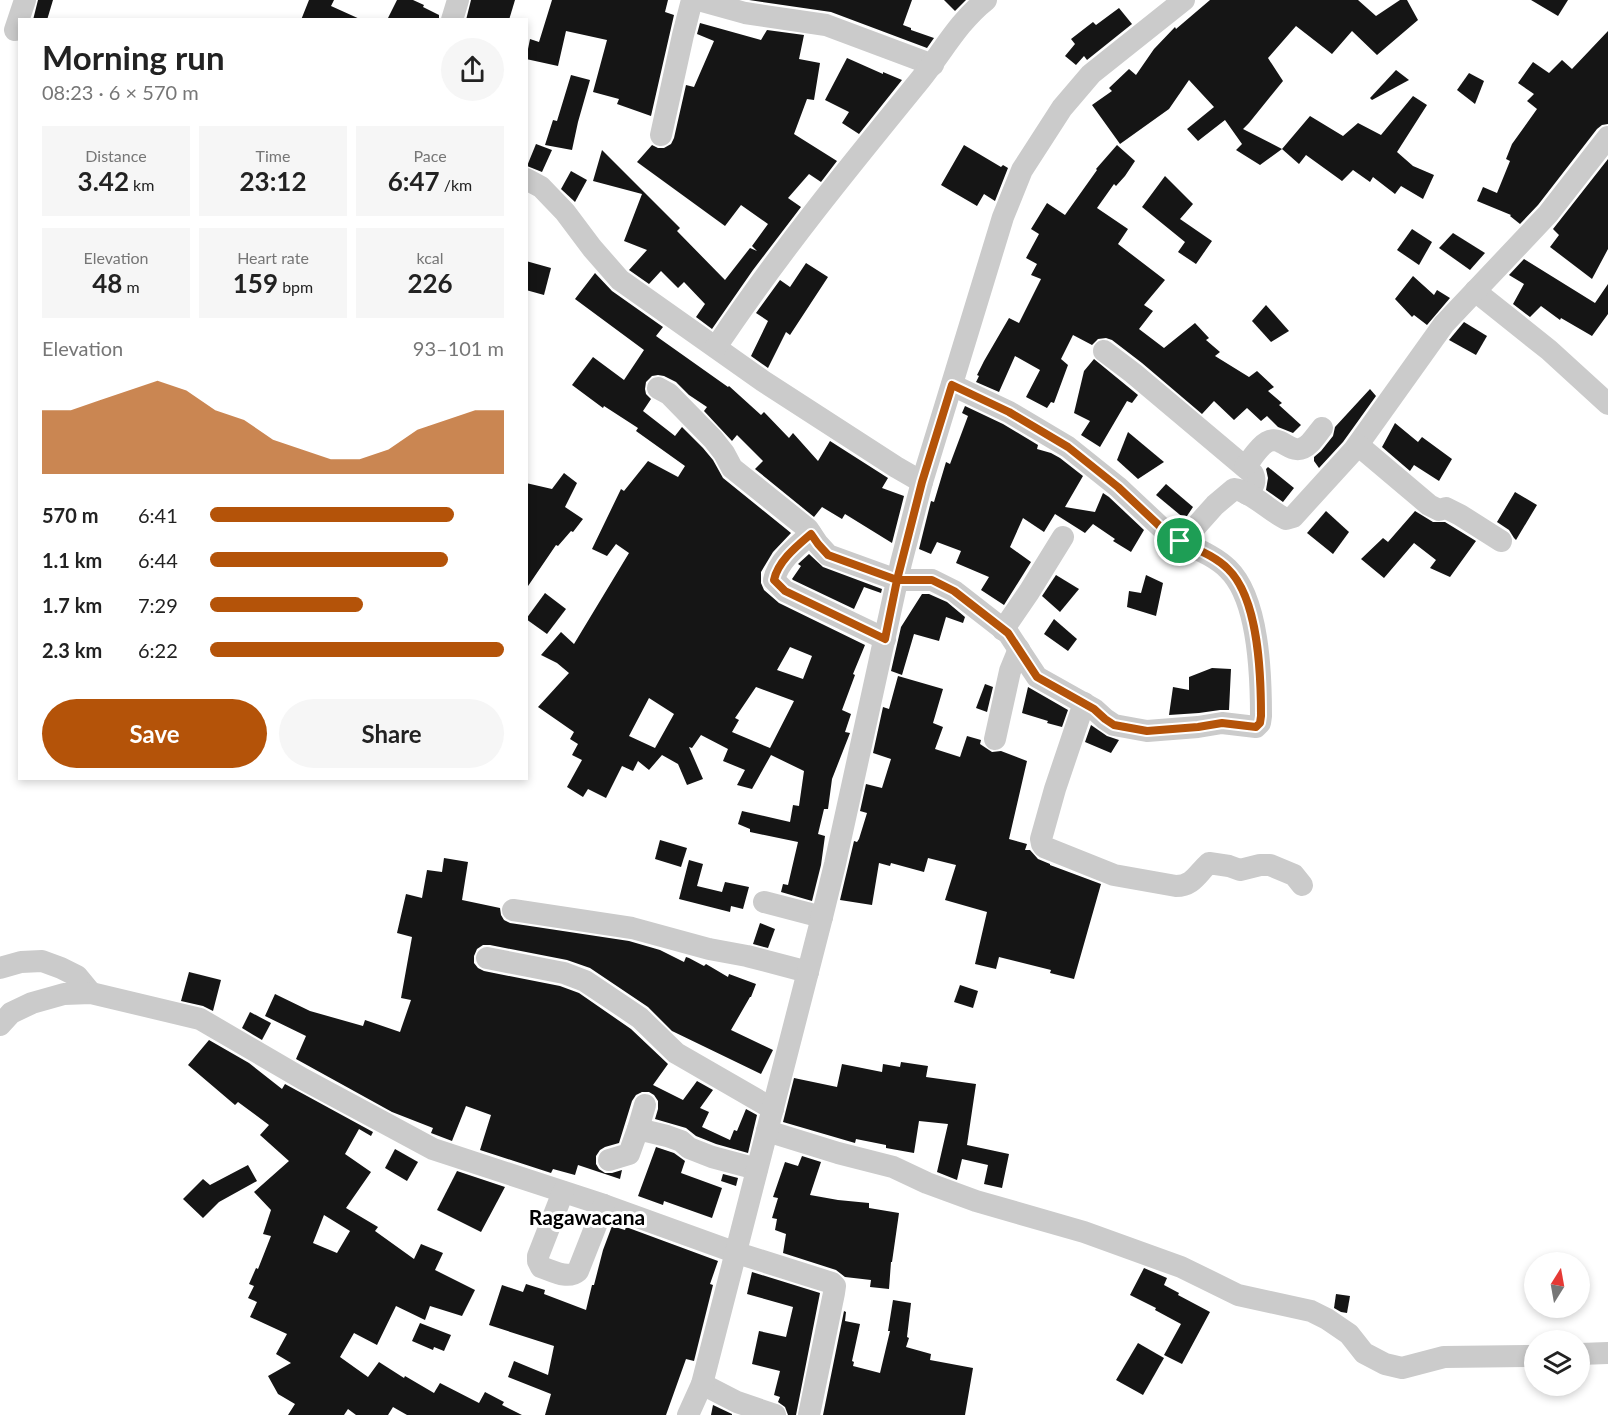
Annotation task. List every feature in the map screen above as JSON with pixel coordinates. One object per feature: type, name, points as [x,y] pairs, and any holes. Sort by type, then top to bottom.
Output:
[{"type":"street","points":[[11,29],[25,0]]},
{"type":"street","points":[[453,18],[458,0]]},
{"type":"street","points":[[661,135],[682,35],[692,0]]},
{"type":"street","points":[[698,0],[745,13],[826,25],[933,65]]},
{"type":"street","points":[[716,347],[742,308],[843,173],[933,65],[962,23],[986,0]]},
{"type":"street","points":[[688,1415],[702,1384],[734,1252],[822,917],[899,573],[922,482],[1003,217],[1022,170],[1062,108],[1091,74],[1184,0]]},
{"type":"street","points":[[1180,541],[1234,489],[1243,490],[1286,519],[1293,517],[1358,445],[1444,324],[1548,214],[1608,137]]},
{"type":"street","points":[[528,180],[540,188],[565,212],[592,249],[620,280],[772,387],[922,482]]},
{"type":"street","points":[[1475,291],[1549,350],[1608,404]]},
{"type":"street","points":[[1104,351],[1253,474],[1256,479],[1255,483],[1247,494]]},
{"type":"street","points":[[952,385],[1009,412],[1068,447],[1118,487],[1166,532],[1214,558],[1228,569],[1241,585],[1260,659],[1261,716],[1258,726],[1222,723],[1147,731],[1114,725],[1094,709],[1037,677],[1008,633],[1009,621],[1063,537]]},
{"type":"street","points":[[658,388],[669,394],[712,439],[724,453],[732,468],[798,520],[828,555],[932,580],[1009,621]]},
{"type":"street","points":[[1245,467],[1264,443],[1278,441],[1295,450],[1300,449],[1308,445],[1322,428]]},
{"type":"street","points":[[1358,445],[1429,505],[1439,510],[1446,508],[1501,541]]},
{"type":"street","points":[[811,534],[779,566],[774,580],[776,583],[785,591],[885,639]]},
{"type":"street","points":[[995,739],[1010,671],[1019,649]]},
{"type":"street","points":[[1084,703],[1041,839],[1044,847],[1114,875],[1176,886],[1191,883],[1209,863],[1240,870],[1270,865],[1294,875],[1302,885]]},
{"type":"street","points":[[764,902],[822,917]]},
{"type":"street","points":[[513,910],[632,928],[808,972]]},
{"type":"street","points":[[486,958],[564,973],[585,981],[640,1018],[676,1053],[770,1120],[838,1153],[892,1167],[976,1201],[1095,1236],[1181,1267],[1238,1295],[1311,1311],[1328,1319],[1349,1334],[1364,1353],[1385,1364],[1402,1368],[1444,1357],[1524,1356]]},
{"type":"street","points":[[0,968],[21,962],[42,961],[77,976],[90,993]]},
{"type":"street","points":[[0,1025],[11,1013],[32,1002],[64,994],[90,993],[200,1019],[433,1149],[604,1205],[734,1252],[832,1283],[835,1286],[809,1415]]},
{"type":"street","points":[[609,1160],[629,1154],[645,1105]]},
{"type":"street","points":[[638,1129],[681,1141],[689,1148],[712,1157],[757,1169]]},
{"type":"street","points":[[563,1192],[538,1256],[541,1267],[568,1275],[573,1275],[578,1271],[604,1205]]},
{"type":"street","points":[[1590,1354],[1608,1353]]},
{"type":"street","points":[[702,1384],[738,1402],[775,1415]]},
{"type":"building","points":[[38,0],[53,0],[48,18],[34,18]]},
{"type":"building","points":[[309,0],[334,0],[331,6],[358,18],[302,18]]},
{"type":"building","points":[[397,0],[413,0],[439,15],[439,18],[388,18]]},
{"type":"building","points":[[471,0],[515,0],[510,18],[466,18]]},
{"type":"building","points":[[552,0],[668,0],[665,12],[674,15],[651,116],[617,104],[619,99],[593,92],[607,40],[566,31],[558,66],[528,59],[530,39],[539,42]]},
{"type":"building","points":[[749,0],[912,0],[903,25],[934,38],[927,48],[831,12]]},
{"type":"building","points":[[944,0],[966,0],[955,11]]},
{"type":"building","points":[[1210,0],[1358,0],[1376,16],[1400,0],[1407,0],[1418,20],[1377,55],[1352,31],[1332,54],[1296,26],[1268,58],[1283,81],[1243,129],[1282,149],[1260,165],[1236,150],[1242,144],[1225,120],[1198,141],[1187,129],[1214,107],[1189,80],[1169,109],[1120,144],[1092,105],[1112,91],[1109,88],[1129,69],[1136,75],[1154,49],[1175,27],[1176,29]]},
{"type":"building","points":[[1531,0],[1568,0],[1558,16]]},
{"type":"building","points":[[1119,8],[1132,24],[1087,60],[1084,56],[1076,65],[1065,56],[1075,44],[1071,39],[1093,22],[1096,25]]},
{"type":"building","points":[[700,23],[761,40],[767,30],[804,35],[799,59],[820,63],[814,100],[807,99],[794,134],[837,161],[821,182],[809,174],[788,198],[801,207],[712,329],[696,317],[705,304],[684,282],[678,288],[661,271],[649,284],[629,270],[647,250],[624,241],[642,194],[593,181],[602,150],[680,228],[677,231],[725,280],[750,248],[757,251],[752,246],[768,224],[741,205],[725,226],[637,162],[652,145],[664,148],[671,144],[674,138],[686,85],[694,87],[714,41],[697,34]]},
{"type":"building","points":[[1608,31],[1608,124],[1597,129],[1538,205],[1520,224],[1511,215],[1477,201],[1483,187],[1497,193],[1510,161],[1506,159],[1512,144],[1537,109],[1527,101],[1534,94],[1518,83],[1533,62],[1549,73],[1562,60],[1572,69]]},
{"type":"building","points":[[847,58],[902,80],[859,134],[842,123],[849,112],[825,100]]},
{"type":"building","points":[[1396,70],[1409,80],[1372,100],[1370,98]]},
{"type":"building","points":[[1469,73],[1484,81],[1475,104],[1457,90]]},
{"type":"building","points":[[571,75],[590,80],[572,150],[545,145],[553,120],[557,121]]},
{"type":"building","points":[[1413,96],[1427,105],[1397,152],[1413,166],[1434,175],[1423,199],[1401,186],[1395,194],[1373,177],[1370,182],[1353,170],[1342,181],[1306,155],[1299,164],[1282,149],[1310,116],[1343,136],[1358,123],[1381,135]]},
{"type":"building","points":[[536,144],[552,150],[542,172],[528,166]]},
{"type":"building","points":[[964,145],[1001,167],[1003,165],[1008,168],[995,201],[984,194],[977,206],[941,185]]},
{"type":"building","points":[[1117,145],[1135,161],[1116,186],[1114,184],[1097,208],[1128,229],[1118,244],[1165,280],[1144,305],[1153,311],[1139,329],[1164,348],[1195,323],[1209,338],[1206,340],[1220,352],[1215,356],[1249,377],[1257,371],[1274,387],[1268,391],[1282,403],[1279,405],[1301,425],[1293,433],[1278,427],[1267,416],[1261,421],[1247,408],[1234,420],[1214,401],[1202,414],[1142,363],[1106,338],[1098,339],[1092,345],[1073,335],[1061,359],[1068,365],[1054,403],[1051,402],[1047,408],[1026,397],[1040,370],[1015,356],[999,392],[976,382],[984,361],[1009,318],[1019,323],[1041,279],[1031,275],[1037,264],[1026,258],[1039,234],[1031,229],[1047,203],[1065,215],[1096,169]]},
{"type":"building","points":[[1608,159],[1608,249],[1592,279],[1550,247],[1559,235],[1553,229]]},
{"type":"building","points":[[571,171],[587,180],[575,202],[561,189]]},
{"type":"building","points":[[1165,176],[1193,204],[1180,219],[1212,241],[1196,264],[1178,252],[1185,242],[1142,207]]},
{"type":"building","points":[[1412,229],[1432,242],[1419,265],[1397,250]]},
{"type":"building","points":[[1453,233],[1485,253],[1470,270],[1439,248]]},
{"type":"building","points":[[1524,259],[1595,303],[1608,284],[1608,314],[1592,336],[1561,318],[1560,320],[1541,306],[1530,317],[1513,304],[1524,284],[1509,275]]},
{"type":"building","points":[[528,262],[551,268],[544,295],[528,291]]},
{"type":"building","points":[[806,263],[828,277],[790,335],[786,332],[768,368],[751,356],[768,321],[756,313],[780,280],[790,287]]},
{"type":"building","points":[[595,273],[612,291],[663,327],[656,336],[729,386],[761,415],[764,412],[789,438],[793,433],[818,461],[830,441],[888,478],[882,488],[904,496],[892,543],[845,514],[842,519],[822,507],[814,517],[755,469],[763,461],[737,435],[732,441],[704,411],[707,407],[689,395],[676,382],[658,375],[652,376],[646,382],[646,394],[651,399],[643,411],[675,436],[682,427],[713,460],[723,478],[791,533],[773,552],[761,572],[761,583],[764,590],[779,603],[865,645],[842,710],[851,714],[845,732],[850,733],[832,779],[828,809],[824,809],[818,834],[825,836],[812,901],[781,892],[783,884],[788,885],[798,842],[750,832],[750,829],[738,824],[742,811],[790,822],[793,805],[799,806],[804,771],[771,755],[752,789],[737,785],[745,770],[723,761],[728,749],[701,735],[692,748],[689,747],[703,779],[687,785],[678,764],[662,755],[649,770],[638,761],[633,771],[622,766],[606,798],[588,789],[583,797],[567,787],[582,760],[572,755],[578,744],[570,739],[574,732],[538,707],[569,673],[557,663],[541,655],[561,632],[574,644],[629,553],[616,544],[607,556],[592,549],[621,489],[624,491],[648,461],[678,477],[685,466],[636,431],[638,428],[604,406],[603,408],[572,385],[593,357],[624,380],[644,350],[575,299]],"holes":[[[790,647],[812,656],[803,679],[777,670]],[[756,687],[794,701],[770,748],[732,732],[739,720],[735,718]],[[649,698],[674,714],[655,748],[629,736]]]},
{"type":"building","points":[[1413,276],[1434,295],[1437,290],[1450,298],[1427,325],[1414,315],[1412,317],[1395,299]]},
{"type":"building","points":[[1266,305],[1289,331],[1271,342],[1252,321]]},
{"type":"building","points":[[1464,322],[1487,336],[1476,355],[1449,340]]},
{"type":"building","points":[[1094,359],[1138,395],[1132,403],[1127,401],[1100,447],[1081,435],[1090,421],[1074,413],[1084,371]]},
{"type":"building","points":[[1370,389],[1376,396],[1343,442],[1319,468],[1314,457],[1333,436],[1335,427]]},
{"type":"building","points":[[965,406],[1003,424],[1038,445],[1037,449],[1060,458],[1083,476],[1065,507],[1095,512],[1103,493],[1109,497],[1144,530],[1131,552],[1113,541],[1115,539],[1093,524],[1085,533],[1055,514],[1044,532],[1023,518],[1010,547],[1031,562],[1004,605],[981,590],[989,577],[956,563],[961,551],[937,542],[931,554],[919,549],[931,501],[934,502],[946,462],[950,464],[968,416],[962,413]]},
{"type":"building","points":[[1395,423],[1418,442],[1422,437],[1452,459],[1439,481],[1414,465],[1410,471],[1382,447]]},
{"type":"building","points":[[1128,432],[1164,462],[1138,479],[1117,460]]},
{"type":"building","points":[[1268,467],[1294,488],[1283,502],[1266,490],[1268,478],[1266,469]]},
{"type":"building","points":[[564,473],[577,483],[565,507],[583,519],[573,532],[571,531],[558,546],[556,545],[528,586],[528,483],[552,489]]},
{"type":"building","points":[[1166,484],[1193,507],[1185,519],[1156,495]]},
{"type":"building","points":[[1515,492],[1537,505],[1516,540],[1509,530],[1497,522]]},
{"type":"building","points":[[1326,511],[1349,532],[1333,554],[1307,533]]},
{"type":"building","points":[[1415,511],[1433,522],[1445,522],[1476,541],[1450,577],[1430,568],[1436,560],[1414,543],[1384,578],[1361,559],[1383,538],[1388,542]]},
{"type":"building","points":[[809,554],[823,567],[882,589],[881,593],[864,587],[854,609],[793,580],[801,566],[798,564]]},
{"type":"building","points":[[1056,575],[1079,589],[1060,612],[1042,596]]},
{"type":"building","points":[[1146,575],[1163,583],[1156,616],[1127,607],[1129,591],[1141,593]]},
{"type":"building","points":[[545,593],[566,609],[547,634],[528,620],[528,616]]},
{"type":"building","points":[[922,594],[929,594],[947,602],[965,617],[963,623],[946,617],[939,641],[914,634],[902,675],[891,671],[901,627]]},
{"type":"building","points":[[1054,619],[1077,639],[1068,651],[1044,634]]},
{"type":"building","points":[[1212,668],[1231,669],[1229,710],[1169,715],[1173,687],[1189,690],[1189,677]]},
{"type":"building","points":[[898,676],[943,689],[933,723],[943,727],[935,749],[960,757],[967,736],[981,740],[980,744],[992,752],[1001,751],[1027,761],[1009,839],[1027,844],[1025,850],[1030,850],[1038,859],[1050,865],[1101,884],[1074,979],[1050,973],[1051,970],[999,957],[996,969],[975,964],[987,912],[945,900],[956,865],[928,858],[924,872],[891,863],[890,866],[879,863],[872,905],[840,900],[854,841],[857,842],[859,839],[867,813],[860,811],[866,784],[882,788],[891,759],[873,753],[883,707],[889,709]]},
{"type":"building","points":[[985,684],[993,687],[987,712],[976,708]]},
{"type":"building","points":[[1028,687],[1068,710],[1062,727],[1022,713]]},
{"type":"building","points":[[1091,725],[1107,736],[1119,740],[1111,753],[1085,742]]},
{"type":"building","points":[[660,840],[687,848],[681,867],[655,859]]},
{"type":"building","points":[[444,858],[468,862],[462,900],[500,908],[504,920],[510,923],[629,941],[660,950],[684,962],[686,957],[689,958],[704,966],[706,964],[728,977],[729,974],[756,984],[751,997],[731,1030],[773,1050],[761,1074],[672,1031],[648,1007],[590,968],[567,960],[490,945],[483,945],[477,949],[474,956],[474,963],[484,971],[560,986],[579,993],[631,1029],[668,1064],[653,1085],[683,1100],[697,1081],[713,1090],[700,1108],[709,1112],[702,1127],[730,1140],[734,1130],[737,1131],[746,1109],[757,1115],[748,1153],[716,1144],[696,1136],[686,1128],[655,1119],[658,1101],[649,1092],[642,1092],[632,1101],[619,1143],[605,1147],[596,1156],[596,1164],[605,1173],[622,1170],[620,1179],[578,1165],[575,1175],[553,1169],[551,1173],[480,1150],[491,1115],[466,1106],[452,1141],[431,1133],[433,1128],[392,1112],[296,1059],[306,1036],[265,1016],[275,994],[310,1011],[363,1026],[365,1020],[400,1032],[411,1000],[401,998],[412,937],[397,933],[406,894],[422,898],[427,870],[442,872]]},
{"type":"building","points":[[689,860],[703,864],[697,886],[722,892],[725,882],[749,887],[743,909],[731,906],[730,912],[679,899]]},
{"type":"building","points":[[760,923],[775,929],[768,948],[753,944]]},
{"type":"building","points":[[189,972],[221,980],[213,1011],[181,1001]]},
{"type":"building","points":[[960,985],[978,991],[973,1008],[954,1002]]},
{"type":"building","points":[[250,1012],[271,1023],[262,1040],[242,1028]]},
{"type":"building","points":[[209,1040],[249,1063],[282,1089],[285,1084],[373,1132],[371,1136],[359,1129],[345,1154],[371,1172],[346,1208],[378,1227],[375,1231],[414,1259],[421,1244],[443,1253],[435,1270],[475,1290],[462,1316],[430,1306],[425,1320],[396,1306],[377,1345],[354,1333],[340,1357],[368,1377],[379,1362],[434,1393],[440,1383],[479,1403],[485,1392],[504,1402],[502,1405],[522,1415],[407,1415],[393,1407],[388,1415],[356,1415],[348,1409],[344,1415],[288,1415],[295,1404],[278,1394],[268,1376],[291,1363],[276,1354],[287,1334],[250,1317],[257,1302],[248,1298],[254,1286],[249,1284],[256,1268],[258,1269],[271,1236],[263,1234],[271,1210],[254,1192],[289,1161],[260,1135],[269,1125],[238,1102],[235,1105],[188,1065]],"holes":[[[324,1215],[350,1231],[337,1253],[313,1243]]]},
{"type":"building","points":[[901,1062],[928,1066],[926,1077],[976,1084],[967,1145],[1009,1154],[1002,1188],[984,1184],[988,1165],[962,1159],[957,1180],[937,1172],[948,1124],[919,1121],[914,1153],[856,1139],[855,1143],[783,1122],[794,1078],[837,1087],[842,1064],[882,1072],[883,1064],[900,1067]]},
{"type":"building","points":[[656,1147],[674,1153],[685,1161],[681,1173],[722,1188],[712,1218],[664,1201],[663,1205],[638,1196]]},
{"type":"building","points":[[395,1149],[418,1162],[407,1181],[385,1168]]},
{"type":"building","points":[[802,1156],[821,1162],[810,1195],[869,1203],[869,1208],[899,1213],[889,1289],[870,1287],[871,1280],[845,1277],[836,1270],[783,1253],[786,1234],[775,1230],[777,1219],[772,1218],[778,1198],[773,1197],[785,1162],[798,1166]]},
{"type":"building","points":[[248,1165],[257,1181],[219,1202],[203,1218],[183,1199],[203,1179],[210,1185]]},
{"type":"building","points":[[457,1171],[505,1187],[481,1232],[437,1210]]},
{"type":"building","points":[[723,1174],[738,1178],[736,1186],[721,1181]]},
{"type":"building","points":[[612,1226],[625,1230],[626,1227],[718,1261],[710,1284],[713,1285],[694,1361],[686,1359],[666,1415],[545,1415],[551,1394],[508,1377],[514,1361],[548,1375],[554,1346],[489,1325],[502,1285],[523,1292],[526,1284],[545,1290],[544,1294],[586,1310]]},
{"type":"building","points":[[1144,1268],[1167,1278],[1164,1285],[1210,1312],[1182,1364],[1164,1355],[1181,1324],[1130,1295]]},
{"type":"building","points":[[752,1272],[820,1293],[796,1415],[788,1415],[785,1407],[778,1402],[780,1397],[774,1395],[780,1371],[752,1364],[759,1331],[786,1337],[793,1307],[747,1294]]},
{"type":"building","points":[[1336,1294],[1350,1296],[1347,1313],[1334,1308]]},
{"type":"building","points":[[893,1300],[911,1303],[907,1337],[909,1338],[906,1347],[931,1354],[930,1360],[973,1368],[965,1415],[823,1415],[844,1311],[846,1312],[845,1321],[860,1324],[852,1361],[853,1366],[880,1373],[890,1331],[888,1331]]},
{"type":"building","points":[[420,1323],[451,1335],[444,1351],[434,1347],[433,1350],[412,1341]]},
{"type":"building","points":[[1138,1343],[1164,1358],[1143,1395],[1116,1380]]},
{"type":"building","points":[[713,1405],[732,1414],[732,1415],[711,1415]]},
{"type":"district","name":"Ragawacana","points":[[587,1218]]},
{"type":"route","points":[[1180,541],[1166,532],[1118,487],[1068,447],[1009,412],[952,385],[922,482],[897,580],[828,555],[811,534],[779,566],[774,580],[785,591],[885,639],[897,580],[932,580],[954,591],[1008,633],[1037,677],[1094,709],[1114,725],[1147,731],[1222,723],[1256,727],[1260,723],[1261,716],[1260,659],[1241,585],[1228,569],[1214,558],[1180,541]]}]
